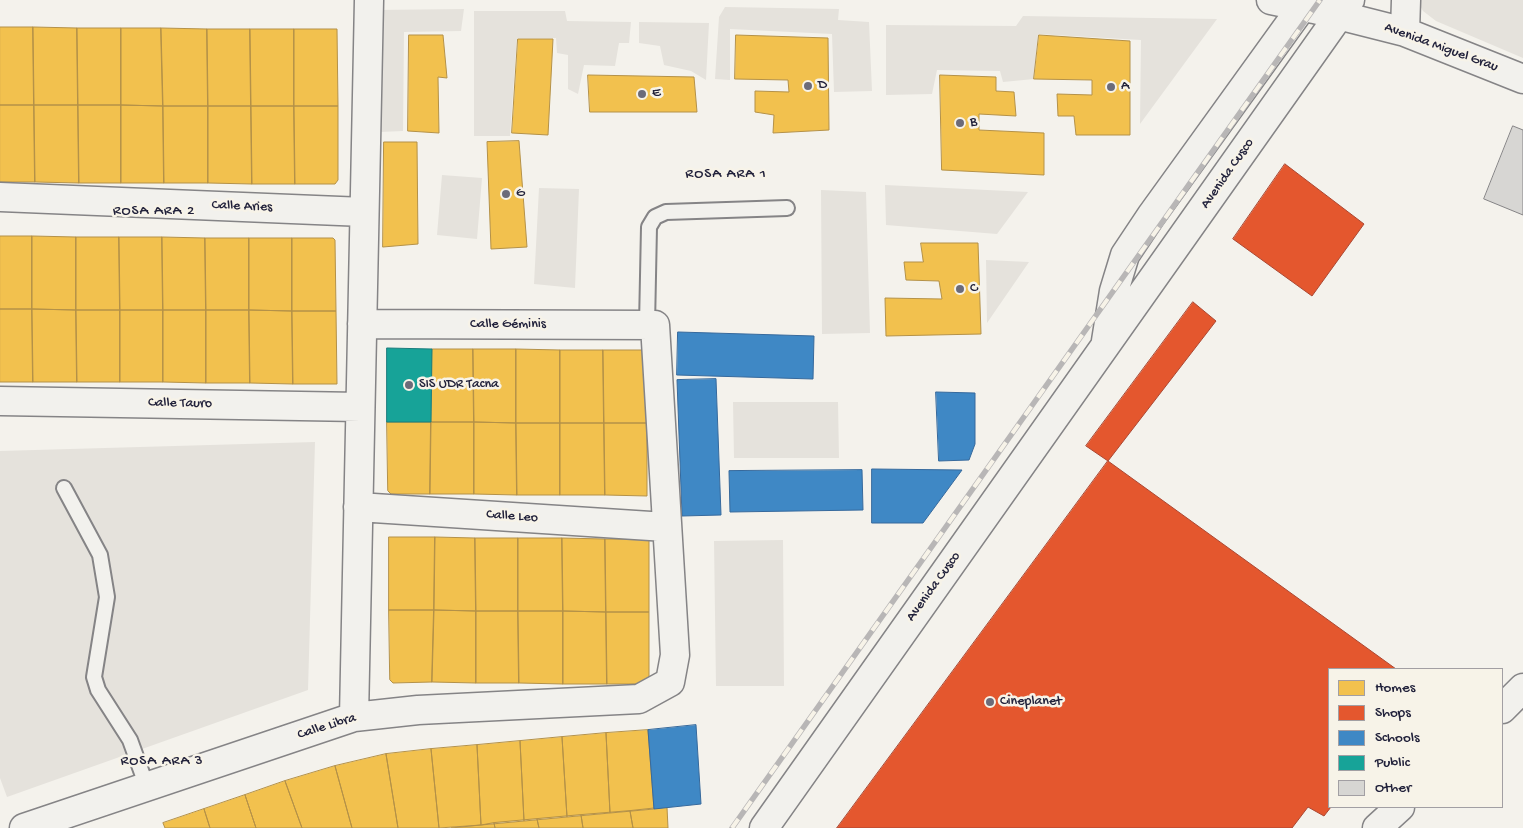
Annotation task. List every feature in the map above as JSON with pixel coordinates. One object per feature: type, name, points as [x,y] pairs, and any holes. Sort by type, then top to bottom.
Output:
[{"type":"street","points":[[354,717],[369,0]]},
{"type":"street","name":"Avenida Miguel Grau","points":[[1271,0],[1345,8],[1523,79]]},
{"type":"street","points":[[1405,32],[1406,0]]},
{"type":"street","name":"Avenida Cusco","points":[[1105,347],[1114,292],[1125,255],[1304,3]]},
{"type":"street","name":"Avenida Cusco","points":[[764,828],[1345,8]]},
{"type":"street","name":"Calle Aries","points":[[0,197],[364,212]]},
{"type":"street","name":"Calle Géminis","points":[[362,324],[651,325]]},
{"type":"street","points":[[651,325],[666,527]]},
{"type":"street","name":"Calle Tauro","points":[[0,401],[360,407]]},
{"type":"street","name":"Calle Leo","points":[[358,507],[666,527]]},
{"type":"street","name":"Calle Libra","points":[[24,828],[354,717],[418,710],[639,698],[670,682],[675,655],[666,527]]},
{"type":"street","points":[[1503,708],[1523,688]]},
{"type":"street","points":[[1377,828],[1399,808]]},
{"type":"lane","points":[[651,325],[649,227],[655,217],[666,212],[787,208]]},
{"type":"lane","points":[[64,488],[100,555],[107,597],[94,677],[98,690],[130,740],[147,787]]},
{"type":"shaded area","points":[[1417,0],[1523,0],[1523,58],[1436,21],[1423,11]]},
{"type":"shaded area","points":[[725,7],[839,9],[838,20],[869,22],[872,91],[834,92],[832,34],[730,29],[730,80],[715,79],[719,17]]},
{"type":"shaded area","points":[[464,9],[461,31],[404,32],[403,131],[380,132],[375,10]]},
{"type":"shaded area","points":[[474,11],[565,11],[567,21],[631,22],[629,43],[619,43],[615,66],[584,65],[578,94],[568,89],[568,55],[557,53],[556,38],[517,38],[510,136],[474,136]]},
{"type":"shaded area","points":[[1023,16],[1217,19],[1140,124],[1141,40],[1038,34],[1034,79],[1003,82],[1000,71],[937,70],[932,94],[886,95],[886,25],[1016,26]]},
{"type":"shaded area","points":[[639,22],[709,23],[706,80],[691,71],[664,65],[660,46],[639,43]]},
{"type":"shaded area","points":[[442,175],[482,178],[477,239],[437,235]]},
{"type":"shaded area","points":[[885,185],[1028,192],[997,234],[886,225]]},
{"type":"shaded area","points":[[539,188],[579,189],[575,288],[534,284]]},
{"type":"shaded area","points":[[821,190],[866,192],[870,333],[822,334]]},
{"type":"shaded area","points":[[986,260],[1029,262],[987,323]]},
{"type":"shaded area","points":[[733,402],[838,402],[839,458],[734,458]]},
{"type":"shaded area","points":[[315,442],[308,690],[7,797],[0,778],[0,451]]},
{"type":"shaded area","points":[[783,540],[784,686],[716,686],[714,541]]},
{"type":"building: Homes","points":[[0,27],[33,27],[34,105],[0,105]]},
{"type":"building: Homes","points":[[33,27],[77,28],[78,105],[34,105]]},
{"type":"building: Homes","points":[[77,28],[121,28],[121,105],[78,105]]},
{"type":"building: Homes","points":[[121,28],[161,28],[163,106],[121,105]]},
{"type":"building: Homes","points":[[161,28],[207,29],[208,106],[163,106]]},
{"type":"building: Homes","points":[[207,29],[250,29],[251,106],[208,106]]},
{"type":"building: Homes","points":[[250,29],[294,29],[294,106],[251,106]]},
{"type":"building: Homes","points":[[294,29],[337,29],[338,106],[294,106]]},
{"type":"building: Homes","points":[[409,35],[443,35],[447,78],[438,77],[439,133],[408,131]]},
{"type":"building: Homes","name":"D","points":[[736,35],[828,38],[829,130],[773,133],[774,115],[755,112],[755,91],[789,92],[788,80],[735,79]]},
{"type":"building: Homes","name":"A","points":[[1039,35],[1130,41],[1130,135],[1076,135],[1074,116],[1058,116],[1057,94],[1092,95],[1092,80],[1034,79]]},
{"type":"building: Homes","points":[[518,39],[553,39],[548,135],[512,133]]},
{"type":"building: Homes","name":"E","points":[[588,75],[694,77],[697,112],[590,112]]},
{"type":"building: Homes","name":"B","points":[[940,75],[996,77],[996,91],[1014,92],[1016,116],[979,114],[979,130],[1044,133],[1044,175],[942,170]]},
{"type":"building: Homes","points":[[0,105],[34,105],[35,182],[0,182]]},
{"type":"building: Homes","points":[[34,105],[78,105],[79,183],[35,182]]},
{"type":"building: Homes","points":[[78,105],[121,105],[121,183],[79,183]]},
{"type":"building: Homes","points":[[121,105],[163,106],[164,183],[121,183]]},
{"type":"building: Homes","points":[[163,106],[208,106],[208,183],[164,183]]},
{"type":"building: Homes","points":[[208,106],[251,106],[252,184],[208,183]]},
{"type":"building: Homes","points":[[251,106],[294,106],[295,184],[252,184]]},
{"type":"building: Homes","points":[[294,106],[338,106],[338,180],[335,184],[295,184]]},
{"type":"building: Homes","name":"G","points":[[519,141],[527,247],[491,249],[487,142]]},
{"type":"building: Homes","points":[[384,142],[417,142],[418,244],[383,247]]},
{"type":"building: Homes","points":[[0,236],[32,236],[32,309],[0,309]]},
{"type":"building: Homes","points":[[32,236],[76,237],[76,310],[32,309]]},
{"type":"building: Homes","points":[[76,237],[119,237],[120,310],[76,310]]},
{"type":"building: Homes","points":[[119,237],[162,237],[163,310],[120,310]]},
{"type":"building: Homes","points":[[162,237],[205,238],[206,310],[163,310]]},
{"type":"building: Homes","points":[[205,238],[249,238],[249,310],[206,310]]},
{"type":"building: Homes","points":[[249,238],[292,238],[292,311],[249,310]]},
{"type":"building: Homes","points":[[292,238],[333,238],[335,240],[336,311],[292,311]]},
{"type":"building: Homes","name":"C","points":[[921,243],[978,243],[981,334],[886,336],[885,298],[942,299],[939,281],[906,280],[904,262],[923,262]]},
{"type":"building: Homes","points":[[0,309],[32,309],[33,382],[0,382]]},
{"type":"building: Homes","points":[[32,309],[76,310],[77,382],[33,382]]},
{"type":"building: Homes","points":[[76,310],[120,310],[120,382],[77,382]]},
{"type":"building: Homes","points":[[120,310],[163,310],[163,382],[120,382]]},
{"type":"building: Homes","points":[[163,310],[206,310],[206,383],[163,382]]},
{"type":"building: Homes","points":[[206,310],[249,310],[250,383],[206,383]]},
{"type":"building: Homes","points":[[249,310],[292,311],[293,384],[250,383]]},
{"type":"building: Homes","points":[[292,311],[336,311],[337,384],[293,384]]},
{"type":"building: Homes","points":[[432,349],[473,349],[474,422],[431,422]]},
{"type":"building: Homes","points":[[473,349],[516,349],[516,423],[474,422]]},
{"type":"building: Homes","points":[[516,349],[560,350],[560,423],[516,423]]},
{"type":"building: Homes","points":[[560,350],[603,350],[604,423],[560,423]]},
{"type":"building: Homes","points":[[603,350],[647,350],[647,423],[604,423]]},
{"type":"building: Homes","points":[[387,422],[431,422],[430,494],[391,494],[388,491]]},
{"type":"building: Homes","points":[[431,422],[474,422],[474,494],[430,494]]},
{"type":"building: Homes","points":[[474,422],[516,423],[517,495],[474,494]]},
{"type":"building: Homes","points":[[516,423],[560,423],[560,495],[517,495]]},
{"type":"building: Homes","points":[[560,423],[604,423],[605,495],[560,495]]},
{"type":"building: Homes","points":[[604,423],[647,423],[647,496],[605,495]]},
{"type":"building: Homes","points":[[389,537],[435,537],[434,610],[389,610]]},
{"type":"building: Homes","points":[[435,537],[475,538],[476,611],[434,610]]},
{"type":"building: Homes","points":[[475,538],[518,538],[518,611],[476,611]]},
{"type":"building: Homes","points":[[518,538],[562,538],[563,611],[518,611]]},
{"type":"building: Homes","points":[[562,538],[605,539],[606,612],[563,611]]},
{"type":"building: Homes","points":[[605,539],[649,539],[649,612],[606,612]]},
{"type":"building: Homes","points":[[389,610],[434,610],[432,682],[393,683],[390,680]]},
{"type":"building: Homes","points":[[434,610],[476,611],[476,683],[432,682]]},
{"type":"building: Homes","points":[[476,611],[518,611],[519,683],[476,683]]},
{"type":"building: Homes","points":[[518,611],[563,611],[563,684],[519,683]]},
{"type":"building: Homes","points":[[563,611],[606,612],[607,684],[563,684]]},
{"type":"building: Homes","points":[[606,612],[649,612],[649,684],[607,684]]},
{"type":"building: Homes","points":[[648,730],[654,809],[610,813],[606,733]]},
{"type":"building: Homes","points":[[606,733],[610,813],[567,817],[562,737]]},
{"type":"building: Homes","points":[[562,737],[567,817],[524,821],[520,741]]},
{"type":"building: Homes","points":[[520,741],[524,821],[481,825],[477,745]]},
{"type":"building: Homes","points":[[477,745],[481,825],[439,828],[431,749]]},
{"type":"building: Homes","points":[[431,749],[439,828],[398,828],[386,754]]},
{"type":"building: Homes","points":[[386,754],[398,828],[352,828],[335,766]]},
{"type":"building: Homes","points":[[335,766],[352,828],[302,828],[285,781]]},
{"type":"building: Homes","points":[[285,781],[302,828],[256,828],[245,795]]},
{"type":"building: Homes","points":[[245,795],[256,828],[210,828],[204,809]]},
{"type":"building: Homes","points":[[667,807],[668,828],[633,828],[630,811]]},
{"type":"building: Homes","points":[[204,809],[210,828],[165,828],[163,823]]},
{"type":"building: Homes","points":[[630,811],[633,828],[583,828],[581,815]]},
{"type":"building: Homes","points":[[581,815],[583,828],[539,828],[537,819]]},
{"type":"building: Homes","points":[[537,819],[539,828],[495,828],[494,823]]},
{"type":"building: Homes","points":[[494,823],[495,828],[451,828],[481,825]]},
{"type":"building: Shops","points":[[1285,164],[1364,224],[1312,296],[1233,239]]},
{"type":"building: Shops","points":[[1193,302],[1216,321],[1108,461],[1086,446]]},
{"type":"building: Shops","points":[[1108,461],[1395,668],[1328,668],[1328,808],[1330,808],[1324,816],[1308,807],[1292,828],[837,828]]},
{"type":"building: Schools","points":[[678,332],[814,336],[813,379],[677,375]]},
{"type":"building: Schools","points":[[716,379],[721,515],[682,516],[677,380]]},
{"type":"building: Schools","points":[[936,392],[975,393],[975,444],[969,460],[939,461]]},
{"type":"building: Schools","points":[[872,469],[962,470],[923,523],[872,523]]},
{"type":"building: Schools","points":[[862,470],[863,510],[730,512],[729,471]]},
{"type":"building: Schools","points":[[696,725],[701,804],[654,809],[648,730]]},
{"type":"building: Public","name":"SIS UDR Tacna","points":[[387,348],[432,349],[431,422],[387,422]]},
{"type":"building: Other","points":[[1513,126],[1523,130],[1523,215],[1484,199]]},
{"type":"railway","points":[[732,828],[1320,0]]},
{"type":"place","name":"D","points":[[808,86]]},
{"type":"place","name":"A","points":[[1111,87]]},
{"type":"place","name":"E","points":[[642,94]]},
{"type":"place","name":"B","points":[[960,123]]},
{"type":"place","name":"G","points":[[506,194]]},
{"type":"place","name":"C","points":[[960,289]]},
{"type":"place","name":"SIS UDR Tacna","points":[[409,385]]},
{"type":"place","name":"Cineplanet","points":[[990,702]]},
{"type":"district","name":"ROSA ARA 1","points":[[726,175]]},
{"type":"district","name":"ROSA ARA 2","points":[[154,212]]},
{"type":"district","name":"ROSA ARA 3","points":[[162,762]]}]
